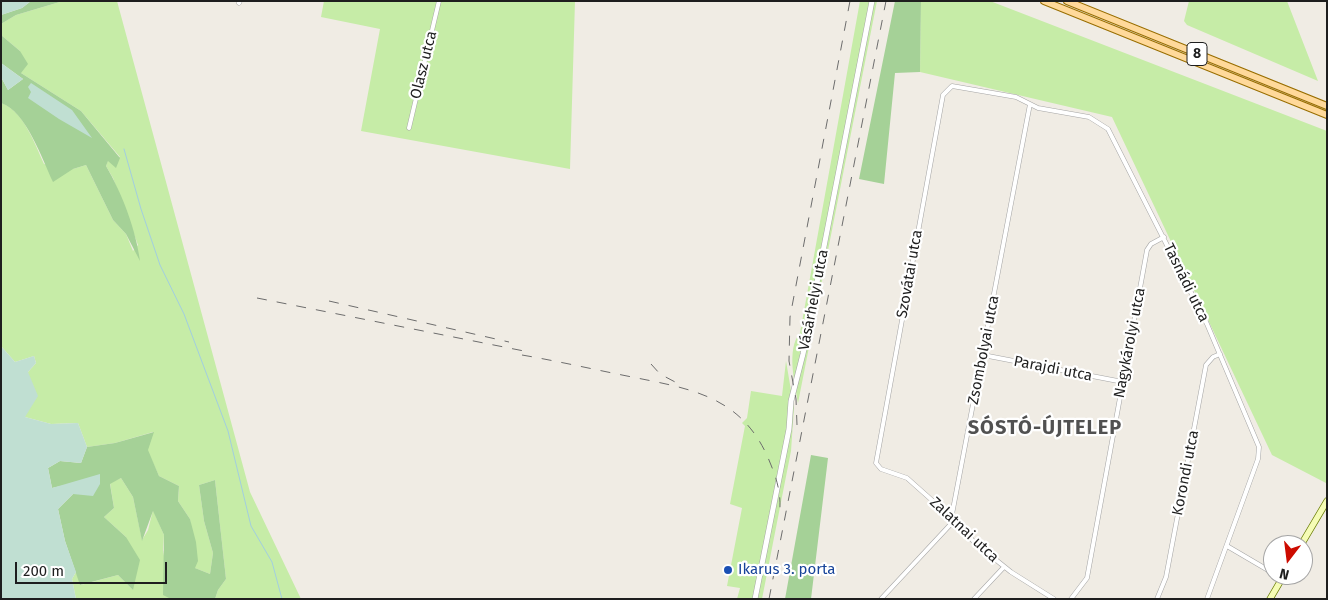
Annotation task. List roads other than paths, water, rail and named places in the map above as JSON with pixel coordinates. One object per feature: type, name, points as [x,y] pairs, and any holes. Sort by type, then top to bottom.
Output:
[{"type":"main road","name":"8","points":[[1044,1],[1327,115]]},
{"type":"main road","name":"8","points":[[1067,1],[1327,106]]},
{"type":"main road","points":[[1307,535],[1327,501]]},
{"type":"main road","points":[[1270,599],[1278,585]]},
{"type":"street","name":"Olasz utca","points":[[409,128],[440,1]]},
{"type":"street","name":"Vásárhelyi utca","points":[[755,599],[789,429],[791,401],[803,354],[872,1]]},
{"type":"street","name":"Tasnádi utca","points":[[948,88],[956,86],[1016,97],[1038,108],[1089,117],[1108,129],[1164,237],[1220,354],[1258,441],[1259,452],[1207,599]]},
{"type":"street","name":"Szovátai utca","points":[[876,463],[943,95],[948,88]]},
{"type":"street","name":"Zsombolyai utca","points":[[881,599],[948,528],[952,518],[1030,104]]},
{"type":"street","name":"Nagykárolyi utca","points":[[1071,599],[1087,578],[1147,250],[1151,244],[1164,237]]},
{"type":"street","name":"Korondi utca","points":[[1157,599],[1166,577],[1206,365],[1213,357],[1220,354]]},
{"type":"street","name":"Parajdi utca","points":[[983,355],[1123,382]]},
{"type":"street","name":"Zalatnai utca","points":[[876,463],[881,469],[907,478],[952,518],[968,537],[1004,567],[1054,599]]},
{"type":"street","points":[[1227,546],[1263,567]]},
{"type":"street","points":[[974,599],[1004,567]]},
{"type":"waterway","points":[[124,149],[141,209],[160,265],[184,314],[228,431],[251,526],[272,562],[282,599]]},
{"type":"railway","points":[[797,425],[796,399],[789,361],[790,317],[850,1]]},
{"type":"railway","points":[[769,599],[886,1]]},
{"type":"railway","points":[[257,298],[529,352]]},
{"type":"railway","points":[[329,301],[509,342]]},
{"type":"railway","points":[[522,355],[673,386],[694,391],[713,399],[746,423],[760,442],[776,478],[779,490],[779,517]]},
{"type":"railway","points":[[651,364],[660,374],[677,383]]},
{"type":"place","name":"Ikarus 3. porta","points":[[728,570]]},
{"type":"district","name":"SÓSTÓ-ÚJTELEP","points":[[1045,428]]}]
